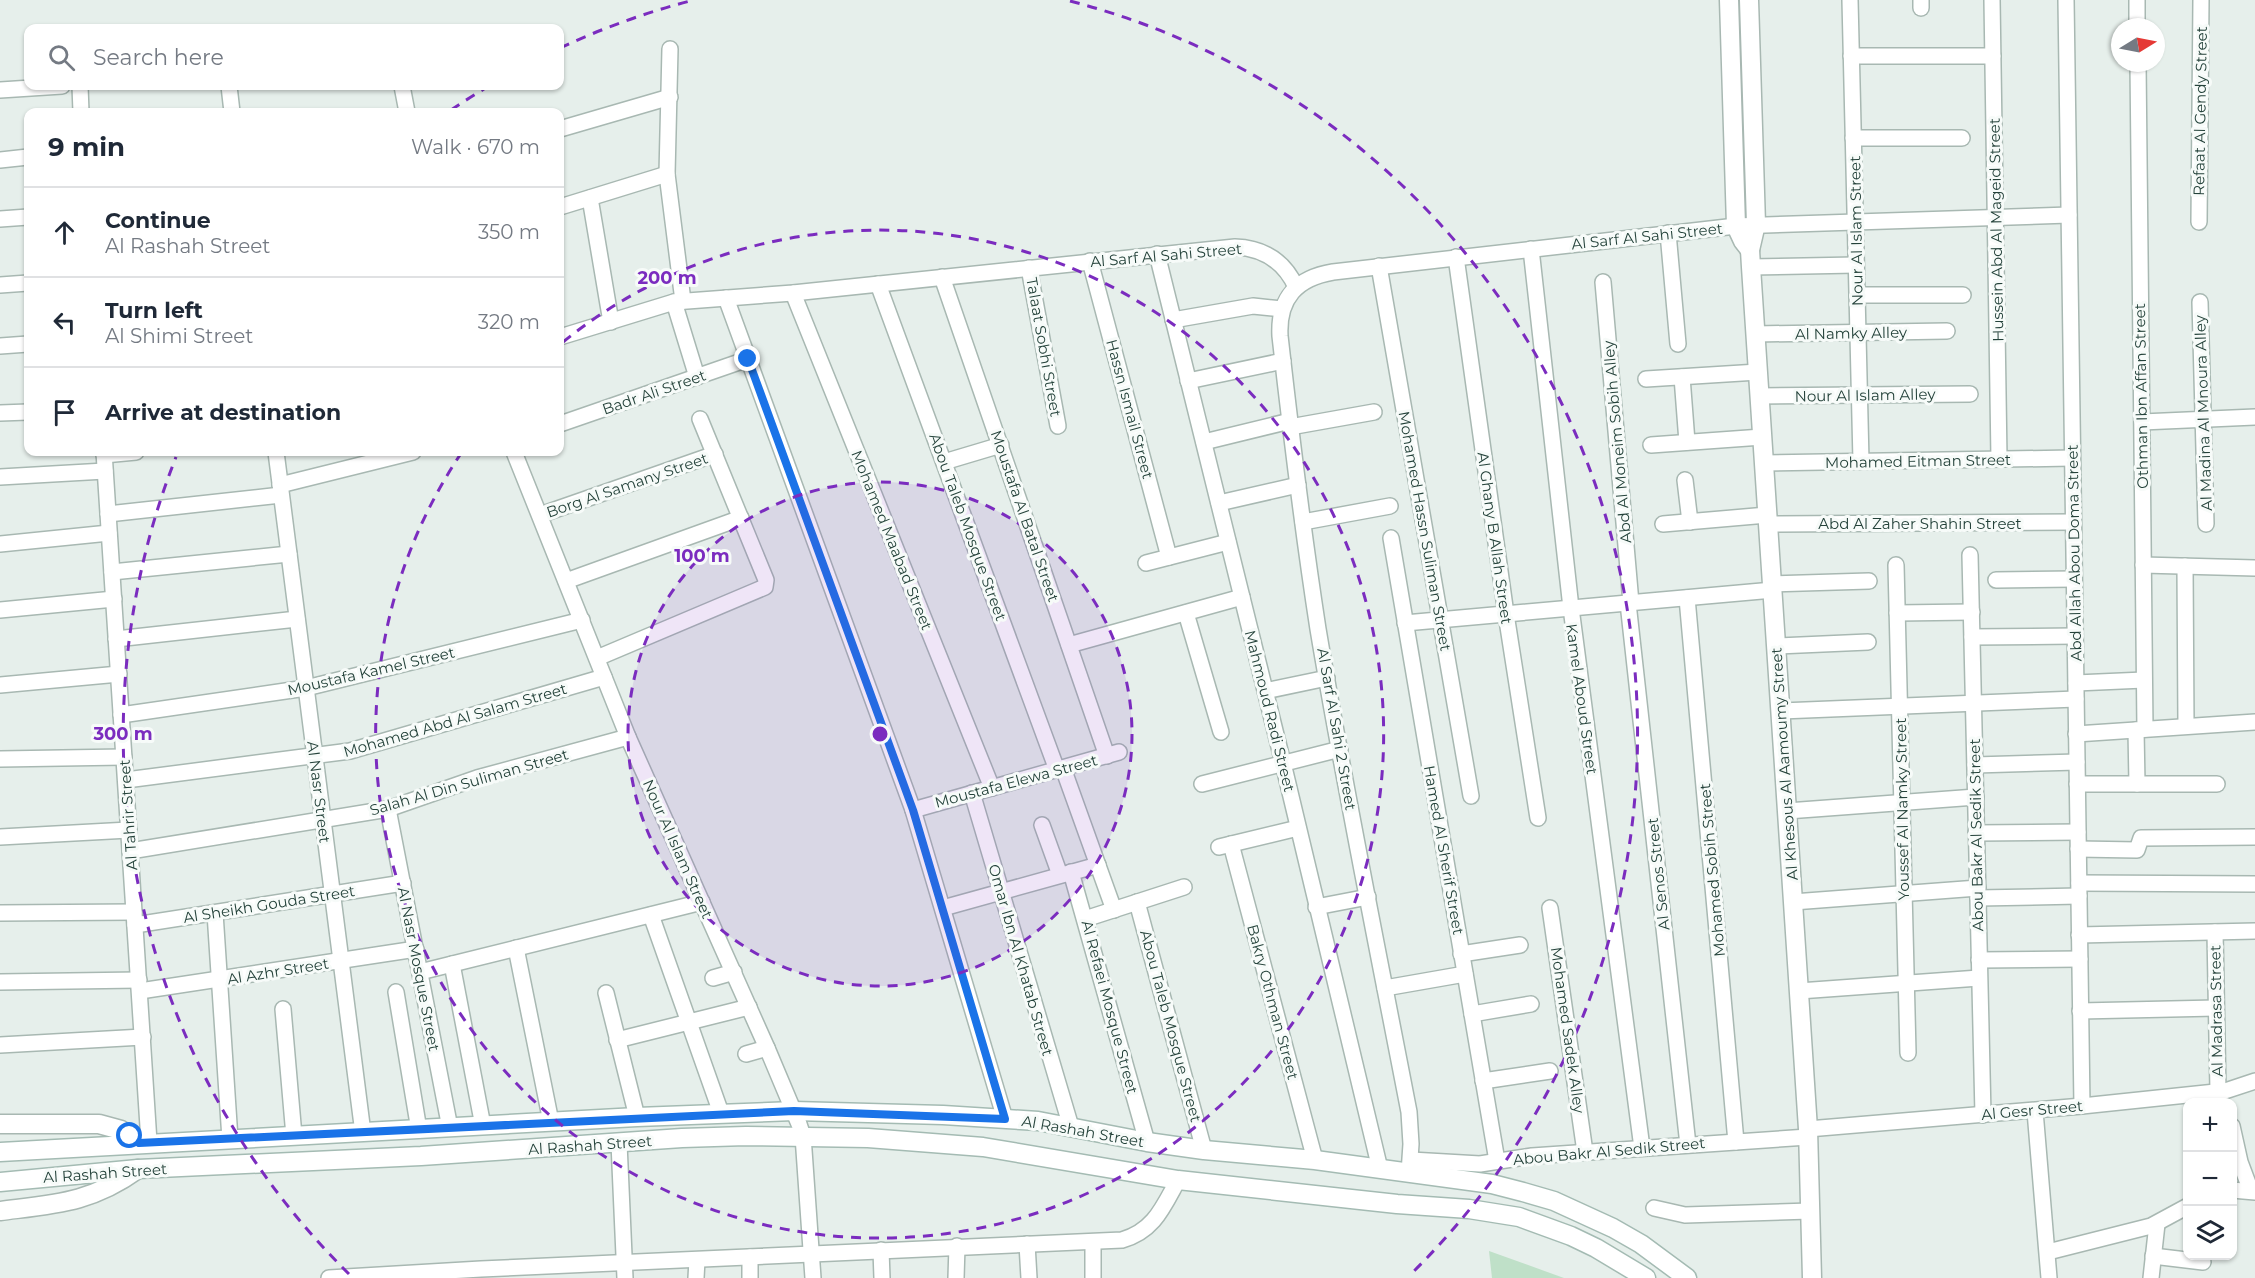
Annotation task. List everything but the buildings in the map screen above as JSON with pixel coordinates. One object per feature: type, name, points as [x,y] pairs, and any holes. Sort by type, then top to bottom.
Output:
[{"type":"main road","name":"Al Khesous Al Aamoumy Street","points":[[1729,0],[1736,226],[1750,259]]},
{"type":"main road","name":"Al Khesous Al Aamoumy Street","points":[[1749,0],[1756,224],[1750,259],[1808,1133],[1812,1278]]},
{"type":"main road","name":"Al Rashah Street","points":[[0,1152],[721,1113],[794,1111],[1038,1121],[1147,1142],[1204,1150],[1315,1160],[1380,1169],[1410,1166],[1492,1184],[1554,1202],[1613,1228],[1641,1244],[1687,1278]]},
{"type":"main road","points":[[0,1124],[99,1124],[121,1130],[144,1143]]},
{"type":"main road","points":[[1097,1168],[1102,1134]]},
{"type":"main road","name":"Al Rashah Street","points":[[0,1182],[138,1169],[421,1156],[746,1136],[891,1139],[983,1147],[1178,1180],[1397,1204],[1469,1209],[1520,1217],[1588,1244],[1646,1278]]},
{"type":"main road","points":[[0,1210],[63,1203],[84,1198],[112,1186],[138,1169]]},
{"type":"street","name":"Nour Al Islam Street","points":[[1850,0],[1862,461]]},
{"type":"street","name":"Hussein Abd Al Mageid Street","points":[[1992,0],[1999,459]]},
{"type":"street","name":"Abd Allah Abou Doma Street","points":[[2066,0],[2082,1106]]},
{"type":"street","points":[[2137,0],[2137,18]]},
{"type":"street","name":"Refaat Al Gendy Street","points":[[2199,222],[2201,0]]},
{"type":"street","points":[[670,49],[667,174],[678,302],[697,377]]},
{"type":"street","points":[[1851,56],[1993,56]]},
{"type":"street","name":"Othman Ibn Affan Street","points":[[2137,784],[2144,680],[2138,72]]},
{"type":"street","points":[[0,90],[24,88]]},
{"type":"street","points":[[80,90],[81,108]]},
{"type":"street","points":[[229,90],[232,108]]},
{"type":"street","points":[[403,90],[406,108]]},
{"type":"street","points":[[564,128],[670,97]]},
{"type":"street","points":[[1853,138],[1962,138]]},
{"type":"street","points":[[0,160],[24,157]]},
{"type":"street","points":[[564,206],[667,174]]},
{"type":"street","points":[[590,198],[611,322]]},
{"type":"street","name":"Al Sarf Al Sahi Street","points":[[564,337],[678,302],[793,293],[1235,247],[1261,251],[1282,265],[1296,287],[1320,274],[1756,224],[2069,215]]},
{"type":"street","points":[[0,219],[24,217]]},
{"type":"street","points":[[1668,233],[1678,344]]},
{"type":"street","name":"Kamel Aboud Street","points":[[1531,249],[1570,608],[1642,1148]]},
{"type":"street","name":"Mahmoud Radi Street","points":[[1157,254],[1283,763],[1380,1169]]},
{"type":"street","name":"Al Ghany B Allah Street","points":[[1456,257],[1506,614],[1538,818]]},
{"type":"street","points":[[1750,259],[1856,266]]},
{"type":"street","name":"Hassn Ismail Street","points":[[1090,261],[1169,557]]},
{"type":"street","name":"Mohamed Hassn Suliman Street","points":[[1379,266],[1471,796]]},
{"type":"street","name":"Talaat Sobhi Street","points":[[1029,268],[1058,426]]},
{"type":"street","name":"Moustafa Al Batal Street","points":[[942,277],[1069,645],[1113,754]]},
{"type":"street","name":"Abd Al Moneim Sobih Alley","points":[[1603,282],[1629,603]]},
{"type":"street","points":[[0,285],[24,283]]},
{"type":"street","name":"Abou Taleb Mosque Street","points":[[878,284],[1114,910]]},
{"type":"street","name":"Al Sarf Al Sahi 2 Street","points":[[1296,287],[1282,309],[1279,322],[1290,424],[1327,678],[1409,1112],[1410,1166]]},
{"type":"street","name":"Mohamed Maabad Street","points":[[793,293],[992,788]]},
{"type":"street","points":[[1857,295],[1963,295]]},
{"type":"street","points":[[726,298],[913,810],[1005,1119]]},
{"type":"street","name":"Al Madina Al Mnoura Alley","points":[[2200,302],[2206,524]]},
{"type":"street","points":[[1173,320],[1253,306],[1282,309]]},
{"type":"street","name":"Al Namky Alley","points":[[1755,334],[1947,331]]},
{"type":"street","points":[[0,346],[24,344]]},
{"type":"street","name":"Badr Ali Street","points":[[564,423],[748,359]]},
{"type":"street","points":[[1188,381],[1282,361]]},
{"type":"street","points":[[1646,379],[1758,372]]},
{"type":"street","points":[[1682,377],[1687,442]]},
{"type":"street","name":"Nour Al Islam Alley","points":[[1759,396],[1970,394]]},
{"type":"street","points":[[0,413],[24,412]]},
{"type":"street","points":[[1204,442],[1290,424],[1374,412]]},
{"type":"street","points":[[2142,422],[2255,417]]},
{"type":"street","points":[[597,658],[763,589],[766,580],[700,418]]},
{"type":"street","points":[[1651,445],[1762,438]]},
{"type":"street","points":[[944,462],[1001,446]]},
{"type":"street","name":"Borg Al Samany Street","points":[[540,515],[715,454]]},
{"type":"street","name":"Al Nasr Street","points":[[276,456],[363,1133]]},
{"type":"street","points":[[108,514],[280,490],[399,456]]},
{"type":"street","name":"Nour Al Islam Street","points":[[516,456],[628,737],[794,1111],[803,1136],[813,1278]]},
{"type":"street","name":"Mohamed Eitman Street","points":[[1764,463],[2072,458]]},
{"type":"street","points":[[0,477],[104,459]]},
{"type":"street","name":"Al Tahrir Street","points":[[104,459],[143,1037],[144,1143]]},
{"type":"street","points":[[1685,480],[1689,522]]},
{"type":"street","points":[[1219,503],[1298,485]]},
{"type":"street","points":[[1303,522],[1390,506]]},
{"type":"street","points":[[566,580],[741,518]]},
{"type":"street","name":"Abd Al Zaher Shahin Street","points":[[1663,524],[1767,519],[2073,522]]},
{"type":"street","points":[[0,544],[109,533]]},
{"type":"street","name":"Hamed Al Sherif Street","points":[[1391,538],[1497,1161]]},
{"type":"street","points":[[1146,563],[1228,542]]},
{"type":"street","points":[[112,572],[289,554]]},
{"type":"street","name":"Abou Bakr Al Sedik Street","points":[[1971,555],[1983,1115]]},
{"type":"street","name":"Youssef Al Namky Street","points":[[1896,565],[1908,1053]]},
{"type":"street","points":[[2143,565],[2255,568]]},
{"type":"street","points":[[2185,566],[2186,726]]},
{"type":"street","points":[[1996,580],[2074,579]]},
{"type":"street","points":[[1405,623],[1687,598],[1772,587],[1869,581]]},
{"type":"street","points":[[1069,645],[1242,597]]},
{"type":"street","name":"Mohamed Sobih Street","points":[[1687,598],[1736,1142]]},
{"type":"street","points":[[0,610],[114,599]]},
{"type":"street","name":"Al Senos Street","points":[[1629,603],[1688,1145]]},
{"type":"street","points":[[1897,613],[1972,612]]},
{"type":"street","points":[[1186,613],[1221,732]]},
{"type":"street","points":[[116,639],[297,619]]},
{"type":"street","name":"Moustafa Kamel Street","points":[[122,715],[306,688],[582,620]]},
{"type":"street","points":[[1972,637],[2075,636]]},
{"type":"street","points":[[1777,646],[1868,642]]},
{"type":"street","points":[[0,685],[119,674]]},
{"type":"street","name":"Mohamed Abd Al Salam Street","points":[[126,780],[350,751],[604,677]]},
{"type":"street","points":[[1265,691],[1327,678]]},
{"type":"street","points":[[2076,683],[2144,680]]},
{"type":"street","points":[[1781,711],[2076,699]]},
{"type":"street","points":[[2076,734],[2255,722]]},
{"type":"street","name":"Salah Al Din Suliman Street","points":[[130,851],[388,809],[477,778],[628,737]]},
{"type":"street","points":[[1202,783],[1340,749]]},
{"type":"street","name":"Moustafa Elewa Street","points":[[913,810],[1113,754]]},
{"type":"street","points":[[0,759],[124,758]]},
{"type":"street","points":[[1975,765],[2077,762]]},
{"type":"street","points":[[2077,784],[2217,784]]},
{"type":"street","name":"Omar Ibn Al Khatab Street","points":[[972,793],[1071,1127]]},
{"type":"street","points":[[1787,811],[1976,796]]},
{"type":"street","name":"Al Nasr Mosque Street","points":[[388,809],[450,1128]]},
{"type":"street","name":"Al Refaei Mosque Street","points":[[1042,825],[1085,919],[1147,1142]]},
{"type":"street","name":"Bakry Othman Street","points":[[1298,828],[1225,845],[1315,1160]]},
{"type":"street","points":[[0,837],[129,830]]},
{"type":"street","points":[[1976,833],[2078,832]]},
{"type":"street","points":[[2078,849],[2136,850],[2139,848],[2141,838],[2255,837]]},
{"type":"street","points":[[943,908],[1098,865]]},
{"type":"street","name":"Al Sheikh Gouda Street","points":[[0,913],[135,919],[215,913],[402,882]]},
{"type":"street","points":[[1793,902],[1904,894],[2255,884]]},
{"type":"street","points":[[1085,919],[1184,887]]},
{"type":"street","points":[[1316,907],[1368,897]]},
{"type":"street","points":[[420,972],[702,902]]},
{"type":"street","name":"Abou Taleb Mosque Street","points":[[1137,902],[1204,1150]]},
{"type":"street","name":"Mohamed Sadek Alley","points":[[1550,908],[1585,1152]]},
{"type":"street","points":[[215,913],[230,1139]]},
{"type":"street","points":[[651,915],[721,1113]]},
{"type":"street","points":[[2079,935],[2255,931]]},
{"type":"street","name":"Al Madrasa Street","points":[[2215,932],[2216,1008],[2223,1095]]},
{"type":"street","points":[[1461,954],[1520,945]]},
{"type":"street","points":[[516,948],[551,1122]]},
{"type":"street","name":"Al Azhr Street","points":[[0,982],[139,985],[219,980],[416,950]]},
{"type":"street","points":[[1979,960],[2080,959]]},
{"type":"street","points":[[452,964],[483,1126]]},
{"type":"street","points":[[712,978],[734,972]]},
{"type":"street","points":[[1385,988],[1465,974]]},
{"type":"street","points":[[1799,991],[1979,978]]},
{"type":"street","points":[[396,992],[419,1130]]},
{"type":"street","points":[[606,993],[637,1117]]},
{"type":"street","points":[[1472,1014],[1531,1004]]},
{"type":"street","points":[[617,1040],[749,1007]]},
{"type":"street","points":[[2080,1011],[2216,1008]]},
{"type":"street","points":[[283,1009],[294,1136]]},
{"type":"street","points":[[0,1045],[143,1037]]},
{"type":"street","points":[[746,1054],[767,1048]]},
{"type":"street","points":[[1483,1081],[1550,1071]]},
{"type":"street","name":"Al Gesr Street","points":[[1808,1133],[1983,1115],[2223,1095],[2255,1081]]},
{"type":"street","points":[[2035,1111],[2049,1278]]},
{"type":"street","name":"Abou Bakr Al Sedik Street","points":[[1410,1166],[1480,1164],[1523,1157],[1736,1142],[1808,1133]]},
{"type":"street","points":[[618,1143],[625,1270]]},
{"type":"street","points":[[2237,1148],[2240,1162],[2253,1192],[2237,1190]]},
{"type":"street","points":[[329,1278],[625,1270],[696,1260],[1122,1240],[1143,1232],[1158,1215],[1178,1180]]},
{"type":"street","points":[[1654,1208],[1685,1215],[1810,1211]]},
{"type":"street","points":[[2048,1252],[2157,1224],[2183,1208]]},
{"type":"street","points":[[2151,1278],[2157,1224]]},
{"type":"street","points":[[1093,1242],[1093,1278]]},
{"type":"street","points":[[1027,1244],[1029,1278]]},
{"type":"street","points":[[956,1278],[957,1246]]},
{"type":"street","points":[[881,1250],[882,1278]]},
{"type":"street","points":[[2153,1256],[2203,1262]]},
{"type":"street","points":[[750,1257],[750,1278]]},
{"type":"street","points":[[696,1260],[696,1278]]},
{"type":"green space","points":[[1489,1251],[1564,1278],[1492,1278]]},
{"type":"route","points":[[130,1136],[139,1143],[794,1111],[1005,1119],[913,810],[748,359]]}]
